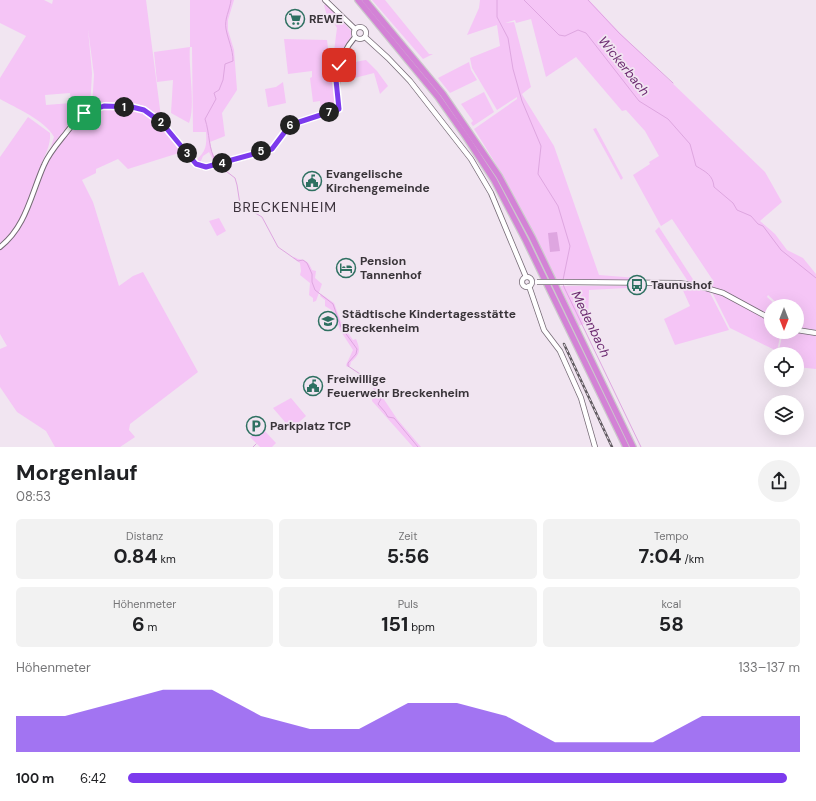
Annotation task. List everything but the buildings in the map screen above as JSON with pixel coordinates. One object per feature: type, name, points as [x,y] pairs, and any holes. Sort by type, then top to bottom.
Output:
[{"type":"highway","points":[[358,0],[464,129],[499,176],[521,216],[633,447]]},
{"type":"highway","points":[[365,0],[443,94],[464,129]]},
{"type":"highway","points":[[469,136],[515,219],[626,447]]},
{"type":"main road","points":[[325,0],[355,29],[354,33],[356,37],[361,39],[364,37]]},
{"type":"main road","points":[[355,29],[358,27],[364,28],[366,33],[364,37]]},
{"type":"main road","points":[[364,37],[406,76],[460,143],[491,193],[526,277],[530,278],[532,283],[544,330],[560,351],[580,398],[595,447]]},
{"type":"main road","points":[[526,277],[522,283],[525,286],[532,283],[564,282],[679,283],[699,286],[723,293],[764,315]]},
{"type":"main road","points":[[804,331],[816,333]]},
{"type":"street","points":[[0,247],[11,237],[28,207],[43,166],[50,154],[74,122],[84,113],[104,106],[140,109],[159,120],[197,165],[206,167],[272,149],[290,125],[339,109],[336,80],[340,59],[347,47],[356,37]]},
{"type":"shaded area","points":[[0,0],[44,0],[52,4],[53,0],[146,0],[161,117],[159,118],[151,113],[135,107],[110,105],[92,107],[94,75],[88,29],[92,73],[90,108],[77,117],[50,150],[54,137],[50,131],[30,115],[0,99],[0,78],[26,36],[0,23]],"holes":[[[70,93],[71,103],[46,105],[45,95]]]},
{"type":"shaded area","points":[[190,0],[234,0],[228,20],[228,30],[234,50],[237,90],[222,113],[225,136],[210,142],[212,152],[217,161],[214,162],[209,152],[203,156],[200,163],[196,160],[204,151],[206,144],[206,132],[193,132]]},
{"type":"shaded area","points":[[372,0],[385,0],[429,54],[433,54],[423,59]]},
{"type":"shaded area","points":[[480,0],[589,0],[620,33],[765,172],[782,202],[760,221],[775,234],[787,250],[803,258],[816,274],[816,330],[804,329],[804,299],[772,299],[768,295],[767,297],[769,299],[764,299],[764,313],[723,291],[709,286],[714,282],[672,219],[661,226],[633,175],[659,156],[645,131],[626,110],[622,111],[576,57],[546,77],[531,19],[516,23],[515,20],[505,23],[514,22],[531,87],[522,94],[554,146],[599,275],[637,278],[639,281],[556,279],[518,202],[474,129],[517,99],[517,97],[497,110],[472,68],[470,58],[500,46],[497,25],[467,35],[479,8]]},
{"type":"shaded area","points":[[327,4],[352,32],[351,37],[339,54],[336,54],[334,51],[337,28],[332,20],[327,16],[324,5]]},
{"type":"shaded area","points":[[284,39],[327,40],[335,103],[333,109],[321,112],[320,101],[313,102],[310,78],[312,77],[312,71],[288,74]]},
{"type":"shaded area","points":[[190,47],[192,107],[189,123],[171,113],[173,80],[157,82],[154,52]]},
{"type":"shaded area","points":[[366,60],[377,71],[388,86],[380,94],[374,73],[339,82],[343,71],[348,65]]},
{"type":"shaded area","points":[[469,62],[471,70],[477,80],[450,93],[438,78]]},
{"type":"shaded area","points":[[283,82],[286,103],[268,107],[265,89],[276,87]]},
{"type":"shaded area","points":[[484,92],[494,112],[473,126],[471,123],[473,121],[461,104]]},
{"type":"shaded area","points":[[103,108],[132,110],[150,116],[157,122],[182,152],[128,169],[118,159],[96,169],[96,173],[82,180],[93,202],[119,286],[133,276],[143,272],[198,372],[130,424],[129,430],[135,437],[120,447],[55,447],[46,431],[17,412],[0,387],[0,349],[7,346],[0,334],[0,250],[16,233],[25,219],[35,197],[46,164],[55,149],[82,118]]},
{"type":"shaded area","points":[[28,117],[50,133],[50,142],[21,219],[8,237],[0,244],[0,157]]},
{"type":"shaded area","points":[[596,128],[623,178],[621,180],[593,129]]},
{"type":"shaded area","points":[[219,218],[226,231],[217,236],[209,221]]},
{"type":"shaded area","points":[[659,227],[696,284],[689,283],[655,231]]},
{"type":"shaded area","points":[[557,232],[560,251],[550,252],[548,233]]},
{"type":"shaded area","points":[[293,258],[306,261],[312,270],[316,271],[315,278],[322,284],[316,301],[313,302],[313,298],[309,295],[310,283],[300,275],[300,263]]},
{"type":"shaded area","points":[[560,286],[628,286],[627,288],[589,290],[588,322],[579,326]]},
{"type":"shaded area","points":[[681,286],[709,291],[729,330],[675,345],[664,319],[690,306]]},
{"type":"shaded area","points":[[711,290],[764,317],[764,339],[780,339],[778,347],[769,347],[730,328]]},
{"type":"shaded area","points":[[321,294],[334,303],[341,322],[345,324],[348,333],[353,340],[356,339],[359,352],[351,362],[350,366],[347,367],[346,365],[353,350],[340,330],[333,311],[325,306],[325,300],[320,296]]},
{"type":"shaded area","points":[[804,333],[816,336],[816,369],[804,368],[804,347],[780,347],[781,339],[804,339]]},
{"type":"shaded area","points":[[374,388],[377,389],[397,419],[421,447],[413,447],[372,401]]},
{"type":"shaded area","points":[[291,398],[306,416],[291,429],[273,408]]},
{"type":"shaded area","points":[[261,427],[276,443],[272,447],[260,447],[250,437]]},
{"type":"waterway","points":[[216,162],[210,146],[205,119],[216,99],[214,93],[219,90],[223,80],[225,64],[233,61],[226,25],[226,18],[231,0]]},
{"type":"waterway","name":"Medenbach","points":[[497,0],[497,17],[508,38],[513,69],[522,101],[541,146],[538,174],[558,206],[570,246],[563,280]]},
{"type":"waterway","name":"Wickerbach","points":[[524,0],[559,35],[565,36],[578,30],[586,33],[639,101],[668,119],[690,144],[696,166],[711,177],[714,187],[733,203],[737,210],[751,216],[758,224],[763,226],[781,250],[816,278]]},
{"type":"waterway","points":[[588,0],[619,33],[673,83]]},
{"type":"waterway","points":[[218,165],[235,178],[240,204],[262,217],[278,247],[298,261],[303,260],[307,263],[312,274],[312,282],[315,290],[333,304],[341,327],[357,349],[356,354],[348,363],[348,366],[366,378]]},
{"type":"waterway","name":"Medenbach","points":[[563,283],[641,447]]},
{"type":"waterway","points":[[374,389],[381,399],[378,404],[388,417],[394,418],[418,447]]},
{"type":"waterway","points":[[253,447],[256,444]]},
{"type":"railway","points":[[564,344],[612,447]]},
{"type":"place","name":"REWE","points":[[295,19]]},
{"type":"place","name":"Evangelische Kirchengemeinde","points":[[312,181]]},
{"type":"place","name":"Pension Tannenhof","points":[[346,268]]},
{"type":"place","name":"Taunushof","points":[[637,285]]},
{"type":"place","name":"Städtische Kindertagesstätte Breckenheim","points":[[328,321]]},
{"type":"place","name":"Freiwillige Feuerwehr Breckenheim","points":[[313,386]]},
{"type":"place","name":"Parkplatz TCP","points":[[256,426]]},
{"type":"district","name":"BRECKENHEIM","points":[[285,207]]},
{"type":"route","points":[[84,113],[104,106],[132,107],[144,110],[162,123],[196,164],[208,167],[244,155],[272,149],[290,125],[339,109],[336,80],[339,65]]}]
